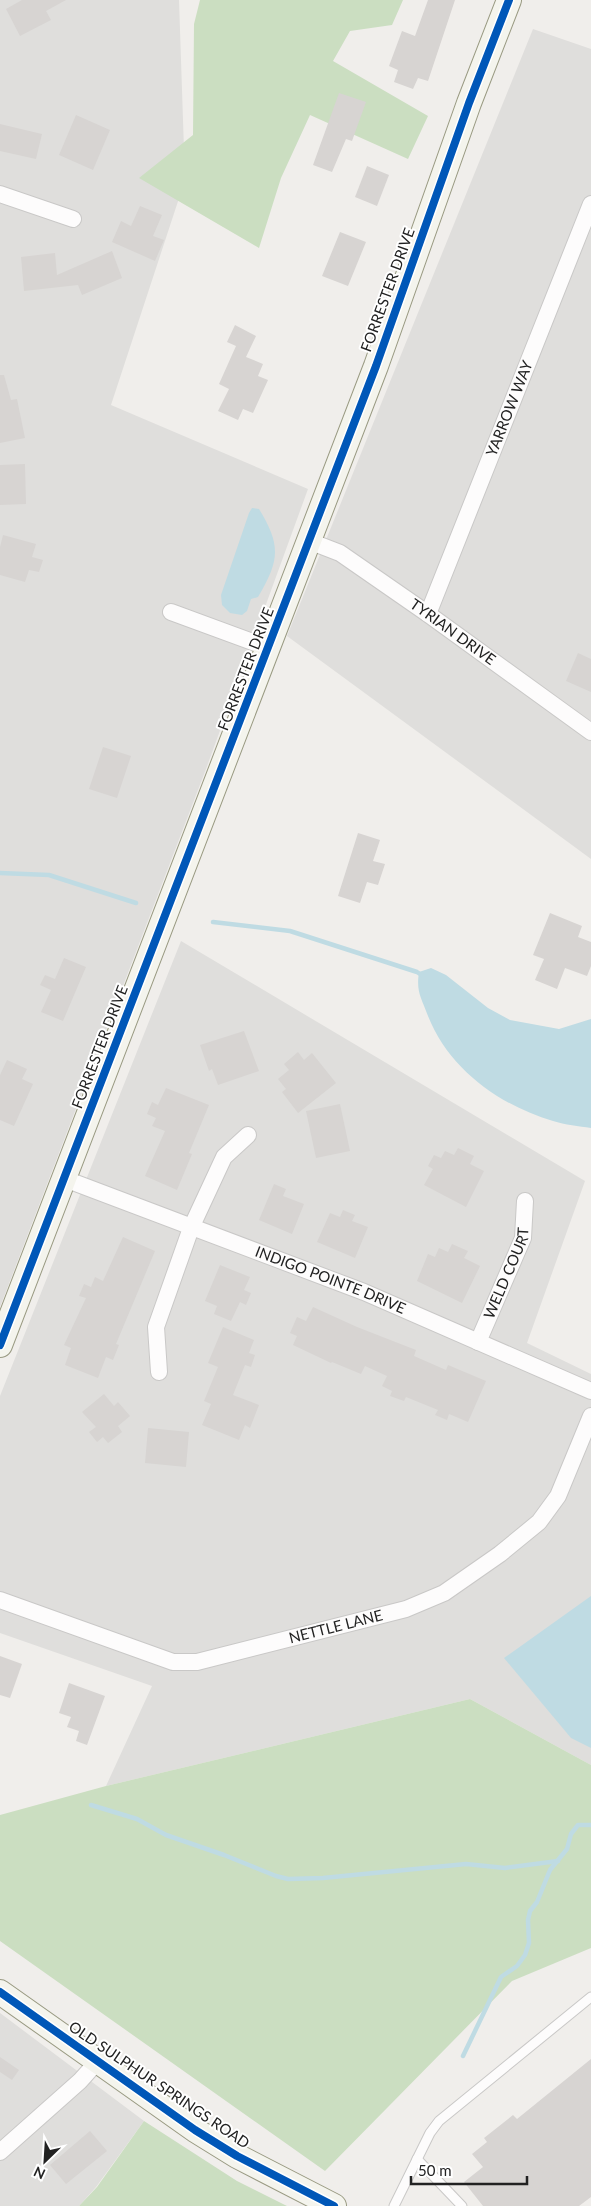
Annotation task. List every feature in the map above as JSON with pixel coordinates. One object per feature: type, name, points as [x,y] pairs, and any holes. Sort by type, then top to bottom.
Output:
[{"type":"street","name":"FORRESTER DRIVE","points":[[0,1345],[269,648],[381,352],[469,103],[509,0]]},
{"type":"street","points":[[0,194],[73,219]]},
{"type":"street","name":"YARROW WAY","points":[[428,614],[591,204]]},
{"type":"street","name":"TYRIAN DRIVE","points":[[309,541],[340,554],[428,614],[591,732]]},
{"type":"street","points":[[171,612],[269,648]]},
{"type":"street","points":[[159,1372],[156,1326],[191,1228],[224,1157],[248,1135]]},
{"type":"street","name":"INDIGO POINTE DRIVE","points":[[64,1179],[364,1292],[591,1391]]},
{"type":"street","name":"WELD COURT","points":[[478,1342],[523,1238],[525,1201]]},
{"type":"street","name":"NETTLE LANE","points":[[0,1600],[173,1662],[197,1662],[406,1609],[444,1593],[500,1554],[540,1522],[558,1496],[591,1416]]},
{"type":"street","name":"OLD SULPHUR SPRINGS ROAD","points":[[0,1992],[195,2130],[238,2156],[334,2206]]},
{"type":"street","points":[[0,2152],[80,2081],[97,2062]]},
{"type":"lane","points":[[394,2206],[430,2133],[439,2121],[591,1997]]},
{"type":"lane","points":[[417,2159],[462,2206]]},
{"type":"shaded area","points":[[0,0],[179,0],[185,180],[111,405],[308,489],[206,769],[0,1307]]},
{"type":"shaded area","points":[[533,29],[591,49],[591,859],[287,636]]},
{"type":"shaded area","points":[[181,941],[585,1181],[527,1343],[591,1374],[591,1765],[470,1699],[106,1786],[152,1686],[0,1633],[0,1396]]},
{"type":"shaded area","points":[[0,2013],[144,2121],[96,2187],[79,2206],[0,2206]]},
{"type":"green space","points":[[200,0],[403,0],[392,25],[350,31],[333,61],[428,116],[408,159],[310,115],[281,178],[259,248],[139,178],[193,135],[194,24]]},
{"type":"green space","points":[[470,1699],[591,1765],[591,1948],[512,1981],[325,2171],[0,1941],[0,1815],[106,1786]]},
{"type":"green space","points":[[144,2121],[237,2181],[287,2206],[79,2206],[97,2187]]},
{"type":"water","points":[[252,508],[259,509],[266,522],[274,543],[275,553],[271,573],[258,597],[251,599],[247,611],[242,615],[230,613],[222,605],[221,595]]},
{"type":"water","points":[[431,968],[446,975],[488,1008],[510,1020],[559,1029],[591,1019],[591,1128],[558,1122],[533,1114],[495,1095],[463,1068],[449,1053],[437,1035],[420,994],[418,985],[419,972]]},
{"type":"water","points":[[591,1596],[591,1748],[571,1738],[504,1658]]},
{"type":"building","points":[[22,0],[66,0],[46,11],[51,20],[20,36],[6,9]]},
{"type":"building","points":[[428,0],[455,0],[428,81],[418,78],[413,89],[394,82],[398,70],[389,66],[402,31],[415,36]]},
{"type":"building","points":[[339,93],[366,102],[352,141],[346,139],[332,172],[313,165]]},
{"type":"building","points":[[76,115],[110,130],[93,170],[59,155]]},
{"type":"building","points":[[0,124],[42,134],[36,159],[0,151]]},
{"type":"building","points":[[367,166],[389,175],[377,206],[355,197]]},
{"type":"building","points":[[140,206],[162,215],[153,236],[164,240],[155,261],[112,242],[121,221],[131,226]]},
{"type":"building","points":[[340,232],[366,242],[348,286],[322,276]]},
{"type":"building","points":[[112,251],[122,278],[82,295],[78,285],[24,291],[21,257],[55,253],[57,275]]},
{"type":"building","points":[[235,325],[256,336],[246,357],[263,364],[258,376],[268,380],[253,413],[243,409],[238,420],[218,411],[229,389],[219,384],[236,346],[227,342]]},
{"type":"building","points":[[0,375],[4,375],[11,400],[17,399],[25,438],[0,443]]},
{"type":"building","points":[[25,464],[26,504],[0,505],[0,465]]},
{"type":"building","points":[[3,535],[36,544],[32,557],[43,560],[39,572],[29,570],[25,582],[0,575],[0,547]]},
{"type":"building","points":[[578,653],[591,659],[591,692],[566,681]]},
{"type":"building","points":[[103,747],[131,756],[117,798],[89,789]]},
{"type":"building","points":[[358,833],[380,840],[373,861],[385,864],[378,885],[367,882],[360,903],[338,896]]},
{"type":"building","points":[[550,913],[582,926],[578,937],[591,942],[591,966],[587,976],[565,968],[557,989],[535,980],[544,959],[533,955]]},
{"type":"building","points":[[64,958],[86,967],[63,1021],[41,1012],[51,990],[40,985],[45,975],[55,979]]},
{"type":"building","points":[[244,1031],[259,1071],[218,1085],[212,1069],[209,1071],[200,1045]]},
{"type":"building","points":[[298,1052],[304,1060],[312,1053],[336,1083],[298,1113],[282,1092],[286,1089],[278,1079],[289,1070],[284,1064]]},
{"type":"building","points":[[7,1060],[27,1069],[22,1079],[33,1084],[14,1126],[0,1120],[0,1075]]},
{"type":"building","points":[[166,1088],[209,1105],[189,1153],[192,1154],[177,1190],[145,1176],[165,1131],[152,1126],[156,1118],[147,1114],[152,1102],[158,1105]]},
{"type":"building","points":[[340,1104],[350,1151],[316,1158],[306,1111]]},
{"type":"building","points":[[458,1148],[474,1156],[470,1164],[484,1171],[466,1207],[424,1185],[433,1169],[428,1166],[434,1155],[441,1158],[445,1151],[454,1155]]},
{"type":"building","points":[[274,1184],[286,1189],[283,1196],[304,1204],[292,1234],[259,1220]]},
{"type":"building","points":[[343,1210],[355,1215],[352,1221],[368,1227],[355,1258],[317,1242],[330,1213],[340,1217]]},
{"type":"building","points":[[123,1237],[155,1251],[116,1344],[119,1345],[113,1360],[106,1357],[98,1378],[65,1365],[71,1348],[64,1345],[86,1298],[79,1296],[84,1284],[91,1287],[95,1277],[103,1281]]},
{"type":"building","points":[[452,1244],[468,1251],[464,1258],[480,1266],[462,1303],[417,1281],[428,1254],[435,1257],[439,1248],[448,1252]]},
{"type":"building","points":[[220,1265],[250,1277],[244,1290],[251,1293],[246,1305],[240,1302],[231,1321],[214,1314],[217,1306],[205,1301]]},
{"type":"building","points":[[313,1307],[357,1327],[416,1350],[414,1356],[446,1370],[448,1365],[486,1381],[468,1422],[449,1414],[447,1420],[435,1415],[438,1410],[406,1397],[404,1401],[390,1396],[392,1391],[382,1386],[387,1376],[365,1366],[361,1374],[331,1363],[293,1345],[297,1336],[290,1333],[297,1317],[306,1321]]},
{"type":"building","points":[[223,1327],[254,1340],[249,1353],[255,1355],[251,1367],[245,1365],[233,1395],[259,1405],[250,1428],[245,1425],[239,1440],[202,1425],[211,1404],[204,1401],[218,1367],[208,1363]]},
{"type":"building","points":[[104,1394],[114,1406],[118,1402],[130,1416],[118,1426],[122,1432],[108,1443],[103,1437],[97,1442],[89,1432],[96,1427],[82,1412]]},
{"type":"building","points":[[148,1428],[189,1432],[186,1467],[145,1463]]},
{"type":"building","points":[[0,1656],[22,1664],[10,1698],[0,1695]]},
{"type":"building","points":[[69,1683],[105,1696],[87,1745],[76,1741],[79,1731],[67,1727],[71,1717],[59,1713]]},
{"type":"building","points":[[0,2057],[19,2070],[12,2080],[0,2072]]},
{"type":"building","points":[[591,2059],[591,2197],[579,2206],[483,2206],[464,2182],[483,2167],[472,2154],[487,2142],[484,2138],[513,2115],[517,2119]]},
{"type":"building","points":[[90,2131],[107,2151],[66,2184],[50,2165]]},
{"type":"waterway","points":[[0,873],[49,875],[136,903]]},
{"type":"waterway","points":[[213,922],[290,931],[417,972],[423,976]]},
{"type":"waterway","points":[[91,1805],[137,1819],[166,1835],[288,1879],[323,1878],[466,1864],[505,1868],[558,1861]]},
{"type":"waterway","points":[[463,2056],[501,1977],[517,1966],[525,1955],[529,1943],[528,1920],[530,1911],[537,1902],[550,1870],[567,1849],[571,1834],[578,1825],[591,1825]]},
{"type":"cycle path","points":[[0,1345],[376,366],[469,103],[509,0]]},
{"type":"cycle path","points":[[0,1992],[195,2130],[237,2156],[334,2206]]}]
